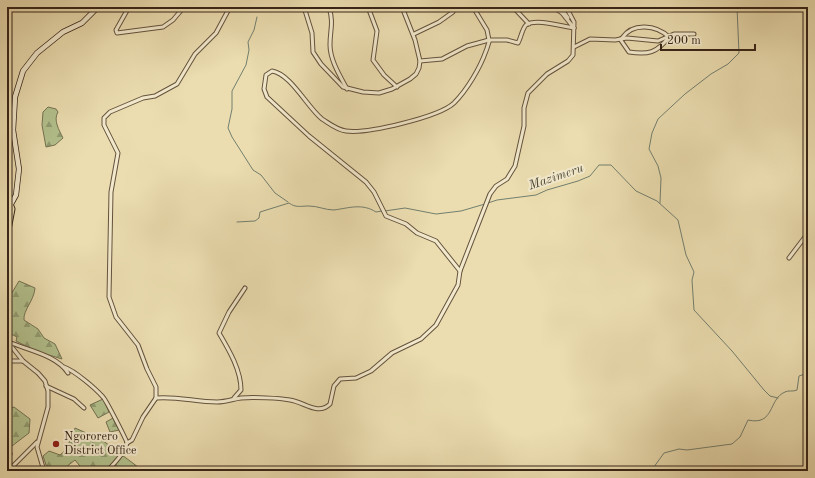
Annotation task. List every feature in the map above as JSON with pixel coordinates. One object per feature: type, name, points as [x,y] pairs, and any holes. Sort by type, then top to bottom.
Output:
[{"type":"main road","points":[[11,204],[16,195],[19,169],[13,130],[15,97],[23,71],[37,52],[63,32],[82,23],[98,7]]},
{"type":"main road","points":[[7,196],[12,209],[7,235]]},
{"type":"street","points":[[129,7],[116,30],[117,33],[164,27],[173,20],[184,7]]},
{"type":"street","points":[[106,471],[127,443],[132,440],[143,417],[156,398],[155,382],[147,369],[138,345],[116,317],[109,297],[111,192],[118,153],[104,125],[104,118],[110,112],[144,98],[155,96],[177,84],[195,54],[216,33],[230,7]]},
{"type":"street","points":[[304,7],[312,33],[313,52],[316,58],[343,87],[363,92],[379,93],[396,87],[416,74],[420,62],[414,34],[402,7]]},
{"type":"street","points":[[329,7],[333,24],[330,44],[331,54],[340,77],[347,89]]},
{"type":"street","points":[[368,7],[377,31],[373,60],[384,75],[396,87]]},
{"type":"street","points":[[414,34],[440,22],[452,13],[451,7]]},
{"type":"street","points":[[460,271],[436,241],[417,233],[406,224],[386,216],[374,192],[366,182],[309,136],[277,107],[267,97],[263,82],[266,75],[276,72],[290,82],[320,117],[338,130],[346,132],[371,130],[410,121],[453,104],[482,60],[489,40],[487,30],[473,7]]},
{"type":"street","points":[[513,7],[529,24]]},
{"type":"street","points":[[553,7],[562,13],[574,27]]},
{"type":"street","points":[[560,7],[574,27]]},
{"type":"street","points":[[156,398],[172,396],[213,402],[242,398],[289,400],[315,408],[326,407],[332,400],[334,386],[340,379],[356,378],[371,371],[392,353],[417,341],[434,327],[442,317],[458,284],[460,271],[490,194],[496,186],[507,179],[515,166],[523,132],[524,104],[528,94],[549,72],[572,57],[574,48],[573,18],[566,7]]},
{"type":"street","points":[[420,62],[442,60],[467,46],[489,40],[497,39],[518,43],[524,28],[529,24],[551,24],[574,27]]},
{"type":"street","points":[[621,38],[628,30],[634,27],[658,29],[669,37]]},
{"type":"street","points":[[574,48],[590,39],[621,38],[658,41],[675,34],[694,34]]},
{"type":"street","points":[[621,38],[629,52],[640,54],[650,53],[660,48],[669,37]]},
{"type":"street","points":[[789,258],[808,233]]},
{"type":"street","points":[[7,235],[7,262]]},
{"type":"street","points":[[233,399],[240,393],[240,379],[228,348],[219,333],[229,312],[245,288]]},
{"type":"street","points":[[7,341],[52,358],[98,392],[105,399],[112,415],[126,438],[127,443]]},
{"type":"street","points":[[7,341],[23,361],[38,373],[46,386],[48,406],[37,442],[44,471]]},
{"type":"street","points":[[7,361],[23,361]]},
{"type":"street","points":[[64,367],[68,373]]},
{"type":"street","points":[[46,386],[74,399],[84,408]]},
{"type":"street","points":[[8,471],[37,442]]},
{"type":"street","points":[[7,461],[10,454]]},
{"type":"green space","points":[[48,107],[56,109],[58,112],[56,122],[63,138],[55,145],[46,147],[42,125],[43,112]]},
{"type":"green space","points":[[19,281],[35,288],[33,297],[25,313],[24,320],[38,329],[44,338],[55,344],[62,359],[36,351],[16,341],[17,337],[11,334],[7,323],[7,301]]},
{"type":"green space","points":[[103,399],[109,412],[98,418],[90,405]]},
{"type":"green space","points":[[14,407],[30,419],[29,433],[8,449],[7,409]]},
{"type":"green space","points":[[113,418],[119,430],[110,432],[106,422]]},
{"type":"green space","points":[[75,428],[102,440],[138,467],[135,471],[84,471],[75,460],[66,467],[55,470],[46,465],[43,456],[49,451],[60,455],[66,450]]},
{"type":"waterway","points":[[660,203],[661,178],[658,166],[649,149],[652,133],[658,119],[685,94],[711,74],[728,64],[739,53],[737,7]]},
{"type":"waterway","points":[[257,17],[254,30],[248,42],[249,50],[246,65],[232,91],[232,109],[228,128],[253,170],[261,175],[275,193],[288,202]]},
{"type":"waterway","name":"Mazimeru","points":[[488,203],[497,200],[536,195],[590,176],[599,165],[611,165],[636,191],[657,201],[678,220],[686,255],[694,272],[692,280],[694,310],[732,351],[764,390],[770,396],[778,398]]},
{"type":"waterway","name":"Mazimeru","points":[[237,222],[255,221],[259,218],[260,212],[289,203],[296,206],[312,206],[331,210],[361,207],[371,209],[376,212],[382,211]]},
{"type":"waterway","name":"Mazimeru","points":[[385,211],[405,208],[436,214],[461,211],[485,204]]},
{"type":"waterway","points":[[651,471],[664,453],[679,449],[687,450],[732,444],[740,437],[748,420],[757,421],[767,416],[780,395],[786,391],[797,390],[799,376],[808,373]]},
{"type":"place","name":"Ngororero District Office","points":[[56,444]]}]
